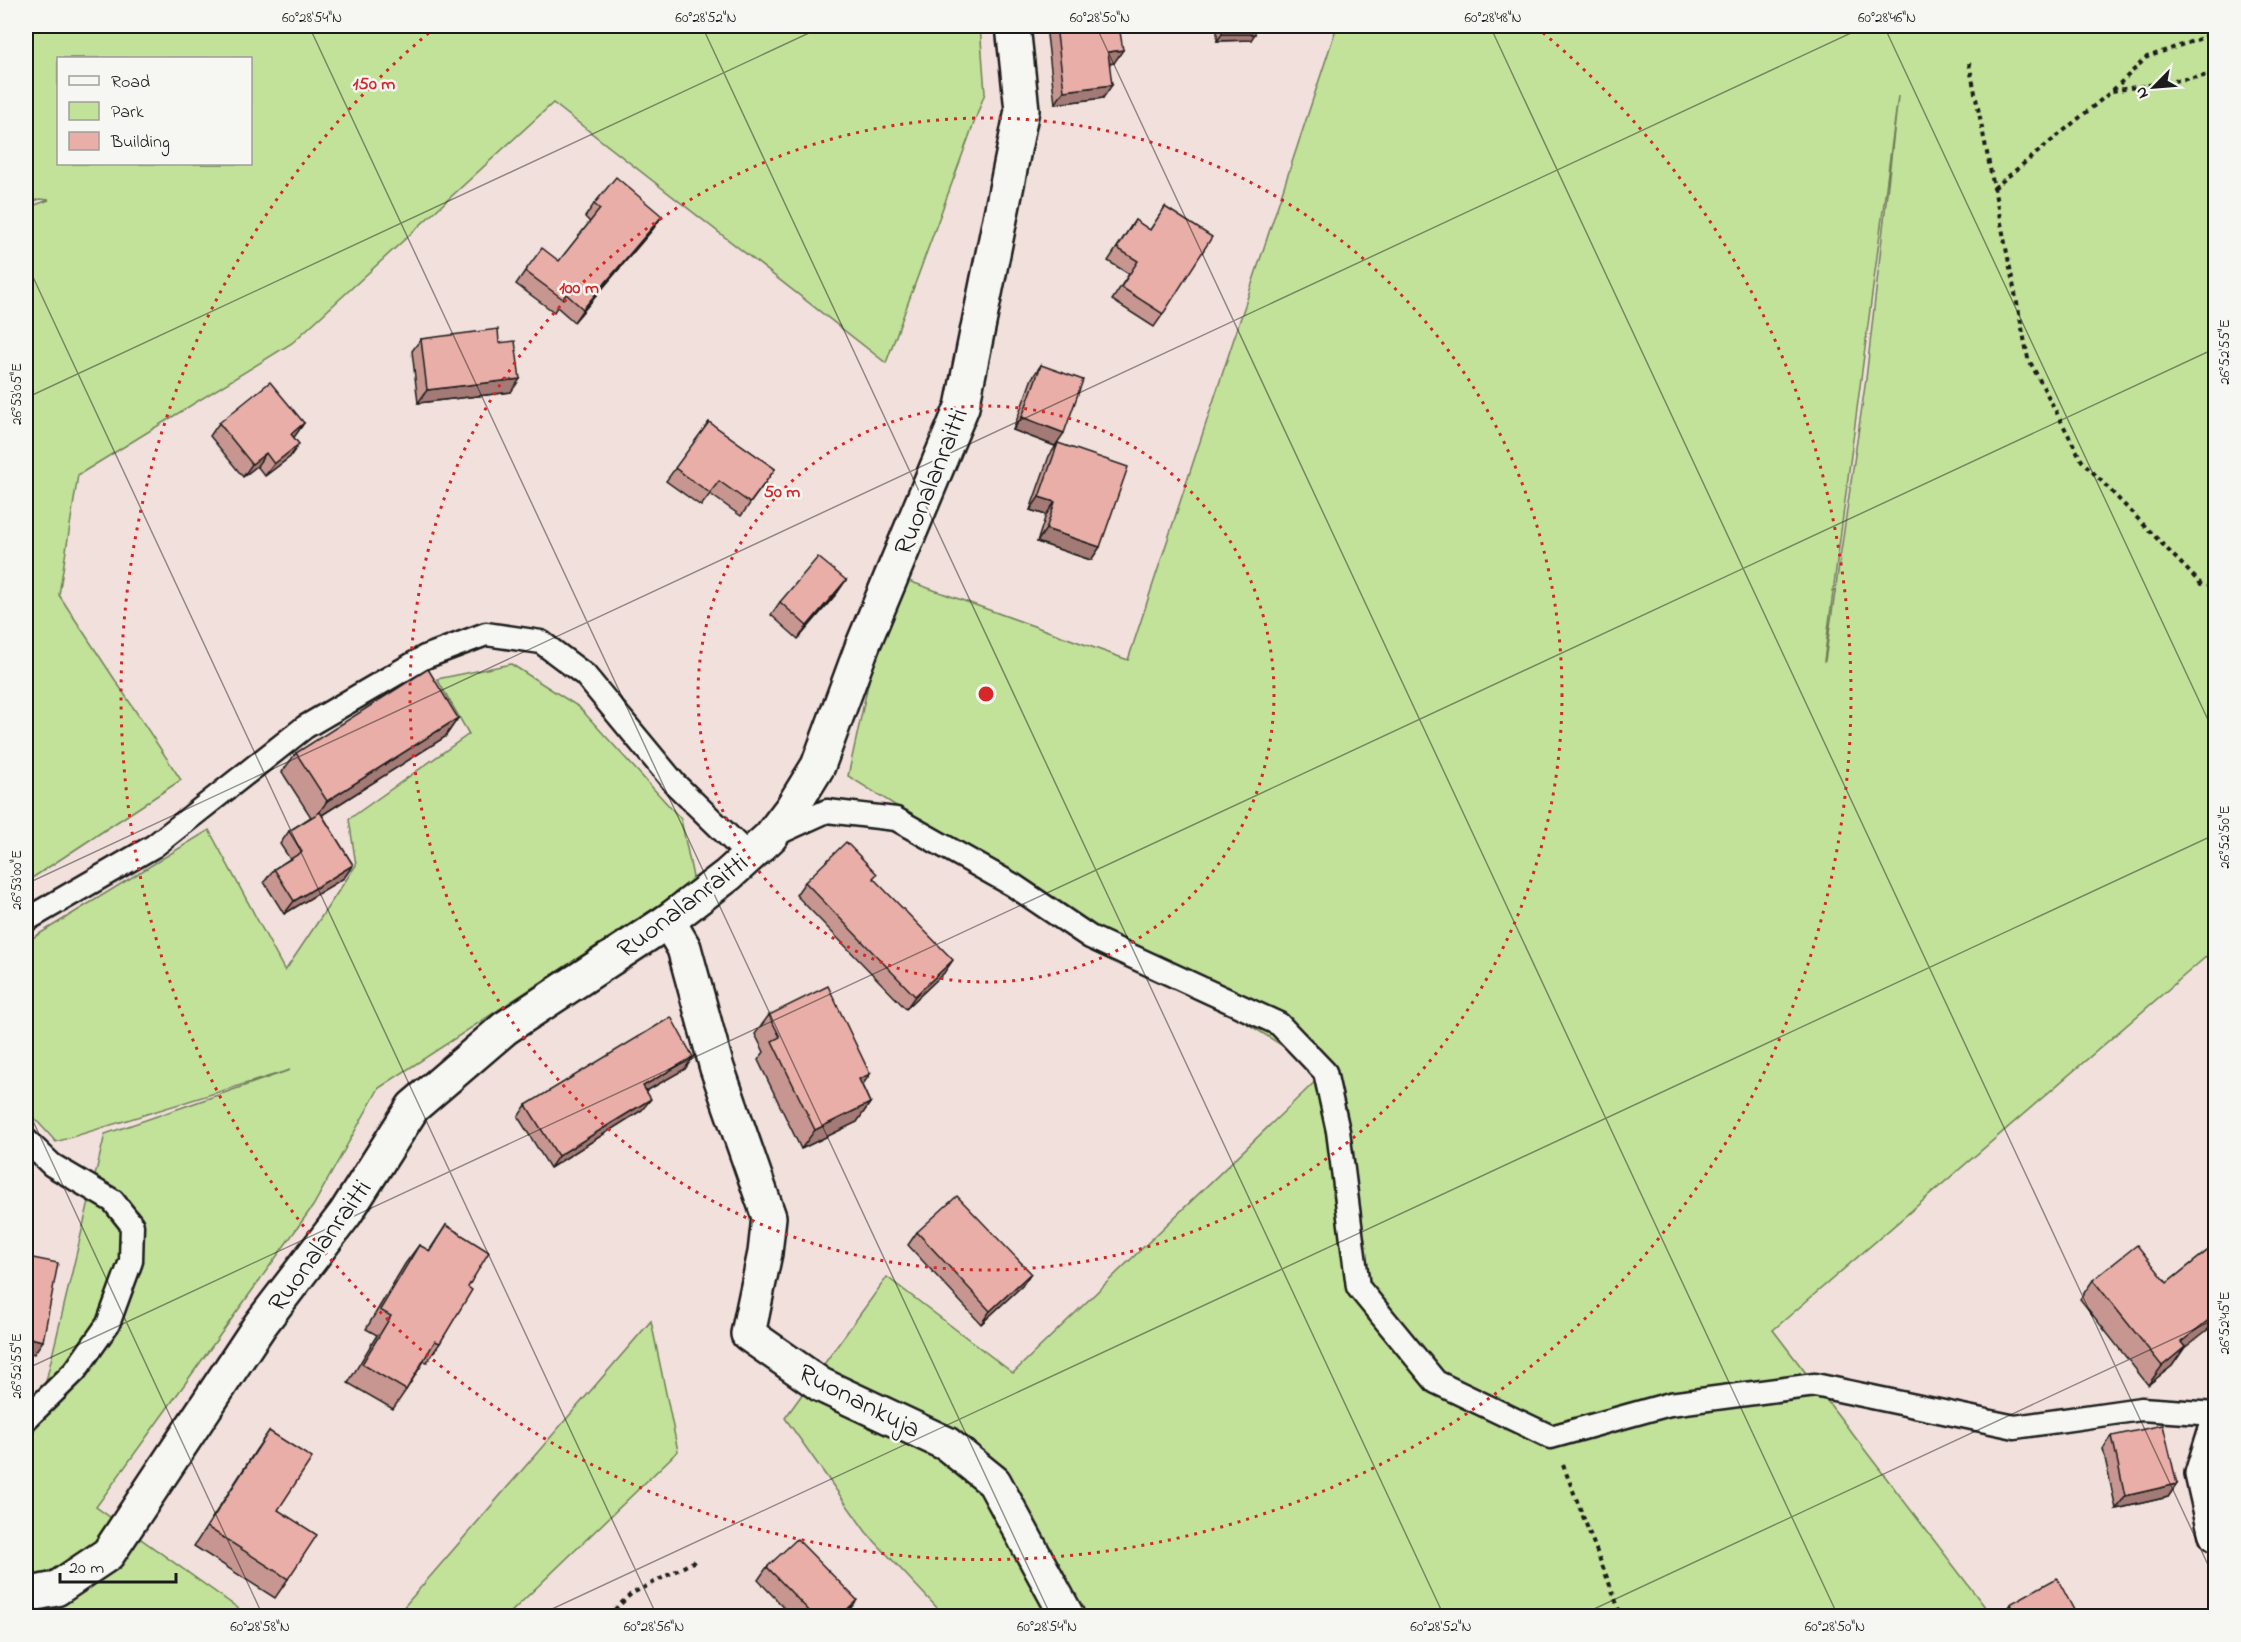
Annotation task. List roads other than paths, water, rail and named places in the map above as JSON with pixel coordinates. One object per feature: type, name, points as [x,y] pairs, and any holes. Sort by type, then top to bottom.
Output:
[{"type":"street","name":"Ruonalanraitti","points":[[26,1595],[56,1589],[108,1554],[260,1325],[345,1214],[413,1107],[505,1028],[668,921],[728,875],[759,846],[792,808],[818,766],[862,647],[962,407],[1022,110],[1014,26]]},
{"type":"street","name":"Ruonankuja","points":[[668,921],[684,948],[717,1068],[769,1217],[765,1253],[748,1334],[821,1385],[947,1444],[994,1482],[1067,1617]]},
{"type":"street","points":[[2216,1429],[2202,1474],[2216,1535]]},
{"type":"lane","points":[[26,920],[154,846],[305,727],[425,657],[486,634],[541,642],[585,675],[676,785],[759,846],[827,811],[896,819],[1013,885],[1090,937],[1279,1024],[1325,1072],[1338,1131],[1358,1287],[1436,1382],[1551,1437],[1670,1404],[1815,1385],[2015,1427],[2141,1409],[2216,1414]]},
{"type":"lane","points":[[26,1140],[52,1165],[113,1201],[132,1225],[131,1261],[108,1324],[75,1371],[26,1419]]}]
